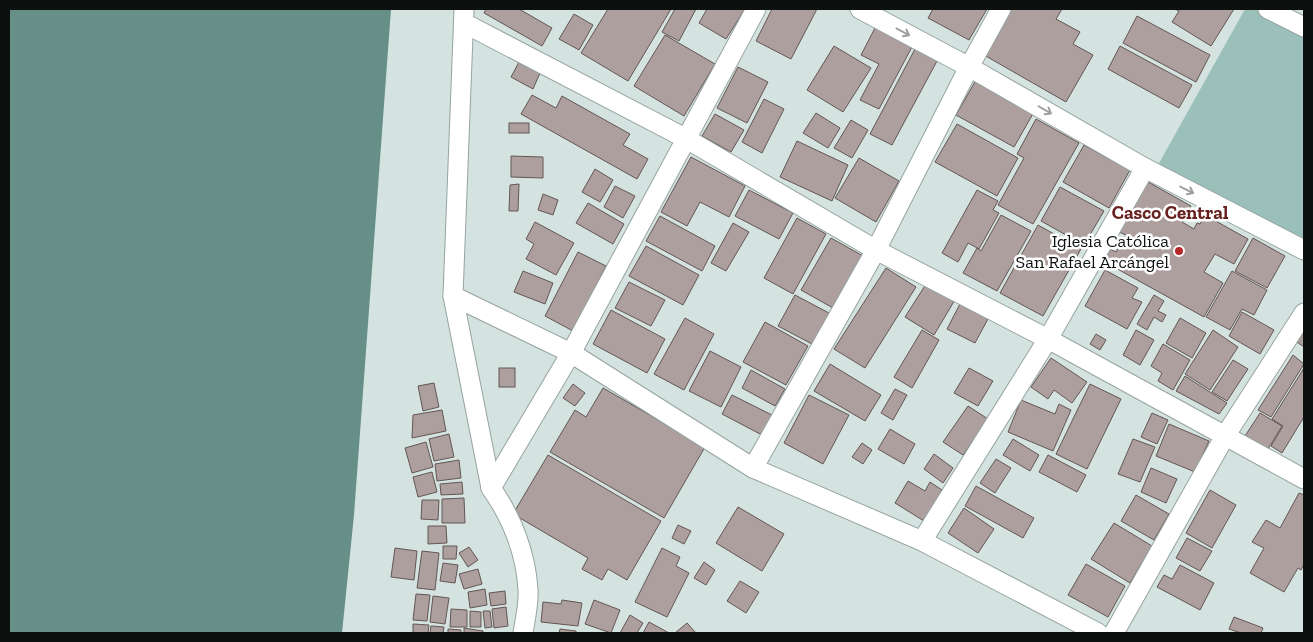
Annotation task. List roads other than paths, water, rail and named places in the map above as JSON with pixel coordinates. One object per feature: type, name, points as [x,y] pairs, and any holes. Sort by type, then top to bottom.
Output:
[{"type":"street","points":[[491,488],[571,353],[756,9]]},
{"type":"street","points":[[860,9],[968,67],[1145,168],[1304,250]]},
{"type":"street","points":[[753,468],[876,250],[968,67],[1001,9]]},
{"type":"street","points":[[1268,9],[1304,27]]},
{"type":"street","points":[[523,633],[528,591],[520,543],[501,502],[491,488],[453,296],[464,16],[685,138],[876,250],[1048,339],[1304,478]]},
{"type":"street","points":[[922,541],[1048,339],[1145,168]]},
{"type":"street","points":[[453,296],[571,353],[753,468],[922,541],[1098,633]]},
{"type":"street","points":[[1114,633],[1224,436],[1304,313]]},
{"type":"place","name":"Iglesia Católica San Rafael Arcángel","points":[[1179,251]]},
{"type":"district","name":"Casco Central","points":[[1170,212]]}]
